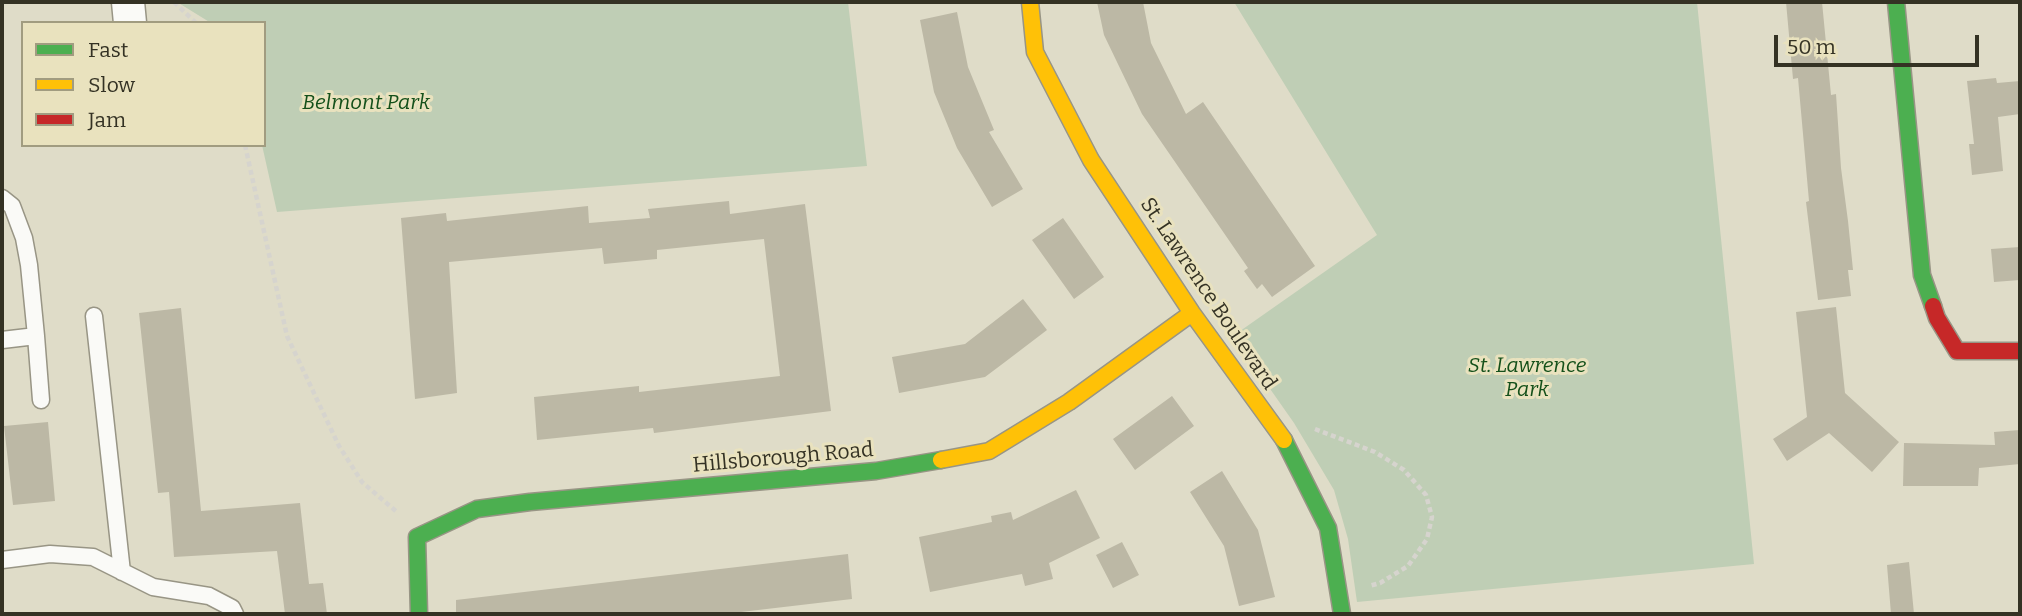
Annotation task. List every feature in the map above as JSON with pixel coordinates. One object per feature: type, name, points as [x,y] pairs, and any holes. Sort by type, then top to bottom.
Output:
[{"type":"street","points":[[128,2],[130,21]]},
{"type":"street","name":"St. Lawrence Boulevard","points":[[1030,2],[1035,52],[1091,160],[1192,313],[1284,440],[1328,528],[1342,614]]},
{"type":"street","points":[[1896,2],[1922,275],[1937,318],[1957,351],[2020,351]]},
{"type":"street","name":"Hillsborough Road","points":[[419,614],[418,537],[477,509],[876,471],[989,451],[1069,402],[1192,313]]},
{"type":"lane","points":[[2,198],[12,206],[24,238],[29,265],[41,400]]},
{"type":"lane","points":[[94,316],[122,572]]},
{"type":"lane","points":[[2,340],[36,336]]},
{"type":"lane","points":[[2,560],[50,554],[93,558],[153,587],[209,596],[232,608],[235,614]]},
{"type":"path","points":[[174,2],[194,21]]},
{"type":"path","points":[[245,147],[287,336],[339,446],[362,482],[404,518]]},
{"type":"path","points":[[1312,428],[1375,452],[1404,470],[1426,495],[1432,517],[1427,540],[1408,566],[1368,587]]},
{"type":"green space","name":"Belmont Park","points":[[177,2],[848,2],[867,166],[277,212],[262,147],[266,147],[266,21],[208,21]]},
{"type":"green space","name":"St. Lawrence Park","points":[[1234,2],[1697,2],[1754,564],[1357,602],[1348,539],[1334,490],[1294,423],[1233,336],[1377,235]]},
{"type":"building","points":[[1097,2],[1143,2],[1151,43],[1186,114],[1203,102],[1315,266],[1272,297],[1262,284],[1257,289],[1244,271],[1248,268],[1142,114],[1104,35]]},
{"type":"building","points":[[1786,2],[1822,2],[1831,95],[1836,94],[1841,168],[1853,270],[1848,270],[1851,296],[1818,300],[1806,202],[1809,201],[1798,78],[1793,79]]},
{"type":"building","points":[[957,12],[968,67],[994,130],[989,132],[1023,189],[992,207],[957,148],[934,92],[920,20]]},
{"type":"building","points":[[1996,78],[1997,83],[2020,81],[2020,114],[1998,117],[2003,171],[1972,175],[1969,144],[1974,144],[1967,81]]},
{"type":"building","points":[[729,201],[730,214],[805,204],[831,411],[654,433],[653,428],[537,440],[534,397],[639,386],[639,392],[780,376],[764,239],[657,250],[657,259],[604,264],[602,248],[449,262],[457,393],[415,399],[401,218],[446,213],[447,221],[588,206],[589,223],[650,218],[648,209]]},
{"type":"building","points":[[1063,218],[1104,277],[1074,299],[1032,240]]},
{"type":"building","points":[[2020,247],[2020,280],[1994,282],[1991,249]]},
{"type":"building","points":[[1023,299],[1047,330],[1005,362],[985,377],[899,393],[892,357],[965,344]]},
{"type":"building","points":[[1836,307],[1845,393],[1899,442],[1872,472],[1829,433],[1787,461],[1773,439],[1807,417],[1796,312]]},
{"type":"building","points":[[181,308],[201,511],[300,503],[309,584],[323,583],[327,614],[285,614],[277,551],[174,557],[169,492],[158,493],[139,313]]},
{"type":"building","points":[[1172,396],[1194,426],[1135,470],[1113,439]]},
{"type":"building","points":[[48,422],[55,501],[13,505],[4,426]]},
{"type":"building","points":[[2020,430],[2020,464],[1979,468],[1978,486],[1903,486],[1904,443],[1995,445],[1994,432]]},
{"type":"building","points":[[1222,471],[1258,530],[1275,597],[1239,606],[1224,546],[1190,492]]},
{"type":"building","points":[[1076,490],[1100,538],[1049,563],[1053,579],[1025,586],[1022,574],[930,592],[919,537],[992,522],[991,516],[1011,512],[1013,520]]},
{"type":"building","points":[[1122,542],[1139,575],[1113,588],[1096,555]]},
{"type":"building","points":[[848,554],[852,599],[724,614],[456,614],[456,600]]},
{"type":"building","points":[[1909,562],[1914,614],[1891,614],[1887,565]]},
{"type":"traffic: fast","points":[[1896,2],[1922,275],[1933,306]]},
{"type":"traffic: fast","points":[[1284,440],[1328,528],[1342,614]]},
{"type":"traffic: fast","points":[[419,614],[417,537],[477,509],[876,471],[941,460]]},
{"type":"traffic: slow","points":[[1030,2],[1035,52],[1091,160],[1192,313],[1284,440]]},
{"type":"traffic: slow","points":[[941,460],[989,451],[1069,402],[1192,313]]},
{"type":"traffic: jam","points":[[1933,306],[1937,318],[1957,351],[2020,351]]}]
